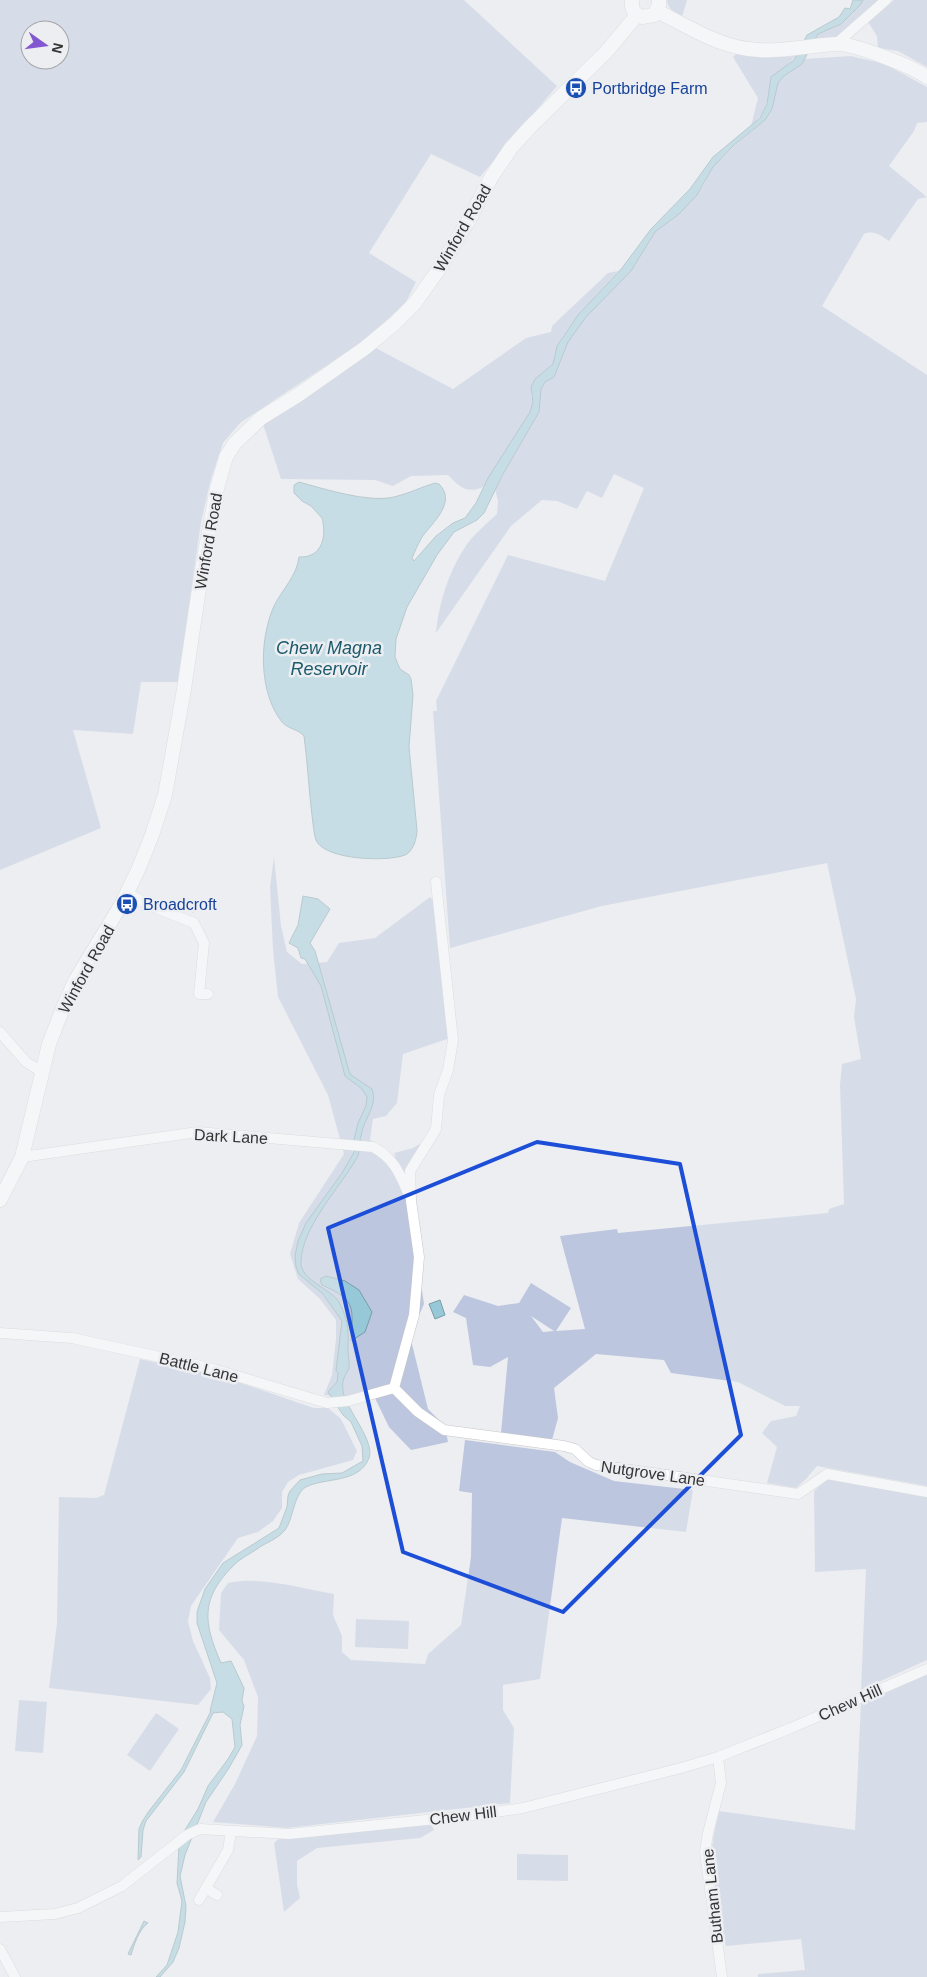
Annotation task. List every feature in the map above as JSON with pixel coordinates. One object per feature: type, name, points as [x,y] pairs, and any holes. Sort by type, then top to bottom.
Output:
[{"type":"main road","points":[[632,0],[631,6],[637,15],[649,17],[658,6],[719,41],[746,49],[768,51],[837,43],[891,59],[927,77]]},
{"type":"main road","name":"Winford Road","points":[[0,1200],[22,1157],[49,1044],[76,981],[126,894],[152,835],[164,795],[184,689],[203,560],[217,488],[226,457],[235,443],[261,418],[298,395],[365,348],[415,304],[439,269],[470,218],[492,176],[511,148],[530,126],[607,51],[637,15]]},
{"type":"street","points":[[837,43],[886,0]]},
{"type":"street","points":[[394,1388],[414,1315],[419,1257],[411,1201],[410,1171],[436,1129],[439,1095],[448,1070],[453,1040],[436,882]]},
{"type":"street","points":[[126,894],[151,906],[194,922],[204,943],[199,994]]},
{"type":"street","points":[[0,1032],[26,1062],[42,1072]]},
{"type":"street","name":"Dark Lane","points":[[22,1157],[198,1132],[373,1147],[384,1152],[397,1168],[411,1201]]},
{"type":"street","name":"Battle Lane","points":[[0,1333],[72,1338],[192,1364],[326,1403],[348,1402],[394,1388]]},
{"type":"street","name":"Nutgrove Lane","points":[[394,1388],[418,1412],[444,1430],[564,1446],[575,1449],[589,1462],[596,1465],[798,1494],[827,1474],[927,1492]]},
{"type":"street","name":"Chew Hill","points":[[0,1917],[55,1914],[78,1908],[122,1886],[187,1835],[200,1829],[289,1834],[475,1815],[513,1809],[672,1771],[718,1757],[791,1728],[927,1669]]},
{"type":"street","name":"Butham Lane","points":[[718,1757],[721,1783],[705,1852],[722,1977]]},
{"type":"street","points":[[199,1900],[228,1850],[231,1831]]},
{"type":"street","points":[[206,1888],[217,1895]]},
{"type":"street","points":[[0,1949],[16,1977]]},
{"type":"highlighted area","points":[[537,1142],[680,1164],[741,1435],[563,1612],[403,1552],[328,1228]]},
{"type":"shaded area","points":[[0,0],[464,0],[557,86],[480,177],[431,154],[369,253],[416,282],[405,304],[363,341],[240,423],[223,443],[211,479],[201,522],[178,682],[141,682],[133,734],[73,730],[101,828],[0,870]]},
{"type":"shaded area","points":[[667,0],[687,0],[682,17],[672,10]]},
{"type":"shaded area","points":[[863,0],[879,0],[836,40],[813,43],[818,34],[841,24]]},
{"type":"shaded area","points":[[894,0],[927,0],[927,67],[898,51],[878,48],[877,36],[868,22]]},
{"type":"shaded area","points":[[737,53],[762,58],[796,56],[770,82],[769,95],[765,106],[760,117],[751,126],[758,98],[733,57]]},
{"type":"shaded area","points":[[851,56],[885,64],[927,87],[927,122],[917,123],[914,131],[889,166],[927,197],[918,199],[889,241],[874,233],[864,234],[822,306],[927,375],[927,1486],[817,1466],[796,1488],[767,1483],[777,1447],[762,1433],[771,1421],[796,1416],[800,1406],[785,1406],[738,1382],[671,1373],[664,1360],[596,1354],[554,1388],[558,1418],[552,1440],[501,1433],[508,1357],[490,1367],[473,1365],[466,1318],[453,1312],[464,1295],[498,1306],[519,1303],[531,1283],[571,1308],[556,1331],[585,1329],[560,1236],[617,1229],[618,1233],[828,1213],[829,1209],[844,1204],[840,1085],[842,1064],[861,1059],[854,1017],[856,999],[827,863],[602,906],[450,948],[433,711],[437,711],[436,701],[508,555],[605,581],[644,488],[614,474],[602,498],[587,491],[577,509],[557,501],[542,500],[511,526],[436,633],[443,596],[452,571],[471,539],[497,514],[498,501],[495,489],[539,412],[541,389],[545,382],[554,377],[568,342],[586,317],[631,271],[655,232],[679,214],[702,188],[713,167],[765,120],[772,109],[778,83],[784,76],[802,64],[804,59]],"holes":[[[531,1316],[554,1331],[543,1332]]]},
{"type":"shaded area","points":[[618,271],[578,315],[563,336],[557,346],[553,364],[542,373],[531,394],[533,402],[530,412],[485,486],[469,490],[460,486],[448,475],[411,476],[393,486],[375,480],[281,479],[262,421],[372,346],[453,389],[526,338],[551,332],[552,326],[608,273]]},
{"type":"shaded area","points":[[274,857],[281,926],[287,952],[302,964],[327,962],[339,943],[375,938],[430,897],[436,904],[450,1038],[403,1054],[397,1103],[386,1116],[373,1119],[370,1140],[396,1157],[394,1153],[413,1148],[425,1141],[407,1187],[424,1304],[410,1336],[428,1409],[445,1426],[448,1442],[411,1450],[389,1427],[374,1396],[349,1398],[324,1395],[332,1375],[336,1320],[320,1299],[298,1279],[290,1254],[299,1223],[344,1154],[328,1095],[278,997],[273,950],[270,887]]},
{"type":"shaded area","points":[[189,898],[187,912],[170,902]]},
{"type":"shaded area","points":[[192,899],[203,904],[193,913],[191,911]]},
{"type":"shaded area","points":[[140,1359],[220,1376],[314,1408],[328,1408],[341,1419],[357,1451],[353,1460],[299,1475],[288,1482],[282,1492],[282,1508],[273,1521],[258,1532],[238,1538],[191,1606],[188,1621],[193,1641],[210,1678],[211,1689],[198,1705],[49,1688],[57,1623],[59,1497],[96,1498],[104,1495]]},
{"type":"shaded area","points":[[465,1440],[555,1452],[570,1462],[614,1481],[693,1490],[686,1532],[562,1518],[540,1679],[503,1685],[503,1710],[514,1728],[510,1803],[287,1828],[213,1822],[235,1784],[257,1736],[258,1697],[244,1660],[219,1630],[221,1593],[228,1583],[254,1581],[334,1594],[333,1615],[342,1636],[342,1652],[351,1660],[425,1664],[428,1654],[461,1625],[471,1557],[472,1493],[459,1491]]},
{"type":"shaded area","points":[[829,1477],[927,1496],[927,1660],[861,1690],[866,1569],[815,1572],[814,1491]]},
{"type":"shaded area","points":[[356,1619],[409,1621],[408,1649],[355,1647]]},
{"type":"shaded area","points":[[927,1674],[927,1977],[758,1977],[758,1974],[805,1970],[801,1939],[726,1946],[717,1912],[712,1877],[714,1832],[719,1811],[855,1830],[861,1703]]},
{"type":"shaded area","points":[[19,1700],[47,1702],[43,1753],[15,1751]]},
{"type":"shaded area","points":[[156,1713],[179,1729],[150,1771],[127,1755]]},
{"type":"shaded area","points":[[431,1824],[434,1830],[420,1838],[317,1848],[297,1861],[297,1884],[300,1898],[284,1912],[274,1843],[280,1838]]},
{"type":"shaded area","points":[[517,1854],[568,1855],[568,1881],[517,1880]]},
{"type":"water","name":"Chew Magna Reservoir","points":[[853,0],[863,0],[841,24],[818,34],[802,64],[784,76],[778,83],[772,109],[765,120],[733,146],[713,167],[697,195],[679,214],[655,232],[631,271],[586,317],[568,342],[554,377],[545,382],[541,389],[539,412],[502,476],[484,513],[477,520],[454,532],[437,555],[407,607],[396,639],[395,657],[400,669],[409,675],[411,679],[413,695],[409,747],[417,830],[412,848],[405,855],[373,859],[345,856],[323,848],[317,842],[314,833],[304,736],[282,722],[274,710],[265,680],[264,648],[266,632],[275,604],[293,576],[299,557],[313,554],[318,550],[323,539],[322,518],[311,506],[294,493],[294,485],[299,482],[360,497],[384,498],[399,496],[435,483],[439,484],[444,491],[444,505],[437,518],[422,537],[412,558],[414,561],[436,536],[453,523],[465,518],[476,503],[488,478],[530,412],[533,402],[531,387],[535,379],[553,364],[557,346],[578,315],[622,268],[651,229],[690,189],[713,157],[760,118],[767,104],[771,77],[794,60],[807,35],[839,17],[845,8],[850,9]]},
{"type":"water","points":[[303,896],[318,899],[330,909],[310,943],[315,951],[349,1071],[351,1075],[372,1089],[373,1095],[372,1106],[361,1135],[358,1156],[315,1221],[303,1248],[301,1262],[305,1274],[335,1297],[346,1318],[349,1369],[344,1377],[343,1390],[347,1402],[367,1440],[370,1453],[364,1466],[358,1472],[350,1476],[314,1484],[302,1490],[285,1530],[279,1536],[235,1564],[224,1576],[210,1599],[208,1623],[215,1648],[221,1663],[231,1661],[244,1688],[242,1701],[244,1706],[240,1725],[242,1745],[206,1802],[185,1855],[180,1876],[186,1906],[185,1922],[179,1948],[173,1962],[160,1977],[156,1977],[167,1965],[178,1932],[182,1901],[177,1883],[179,1846],[183,1833],[198,1809],[208,1786],[235,1747],[232,1719],[223,1712],[213,1713],[184,1772],[146,1821],[143,1830],[141,1857],[138,1860],[139,1829],[142,1822],[181,1770],[211,1711],[217,1683],[197,1623],[197,1612],[205,1589],[223,1563],[279,1528],[287,1507],[290,1491],[300,1480],[322,1474],[342,1473],[363,1461],[362,1446],[351,1422],[343,1415],[328,1392],[337,1382],[338,1373],[336,1370],[342,1321],[323,1294],[299,1274],[296,1267],[295,1256],[298,1241],[306,1223],[342,1173],[356,1149],[354,1140],[358,1123],[366,1106],[367,1097],[362,1089],[345,1076],[321,986],[305,959],[301,958],[298,948],[289,943],[298,925]]},
{"type":"water","points":[[326,1276],[345,1281],[359,1290],[372,1312],[365,1332],[351,1341],[352,1312],[350,1306],[341,1295],[322,1285],[320,1279]]},
{"type":"water","points":[[440,1300],[445,1315],[435,1319],[429,1304]]},
{"type":"water","points":[[144,1921],[148,1923],[139,1933],[131,1955],[128,1954]]},
{"type":"place","name":"Portbridge Farm","points":[[576,88]]},
{"type":"place","name":"Broadcroft","points":[[127,904]]}]
